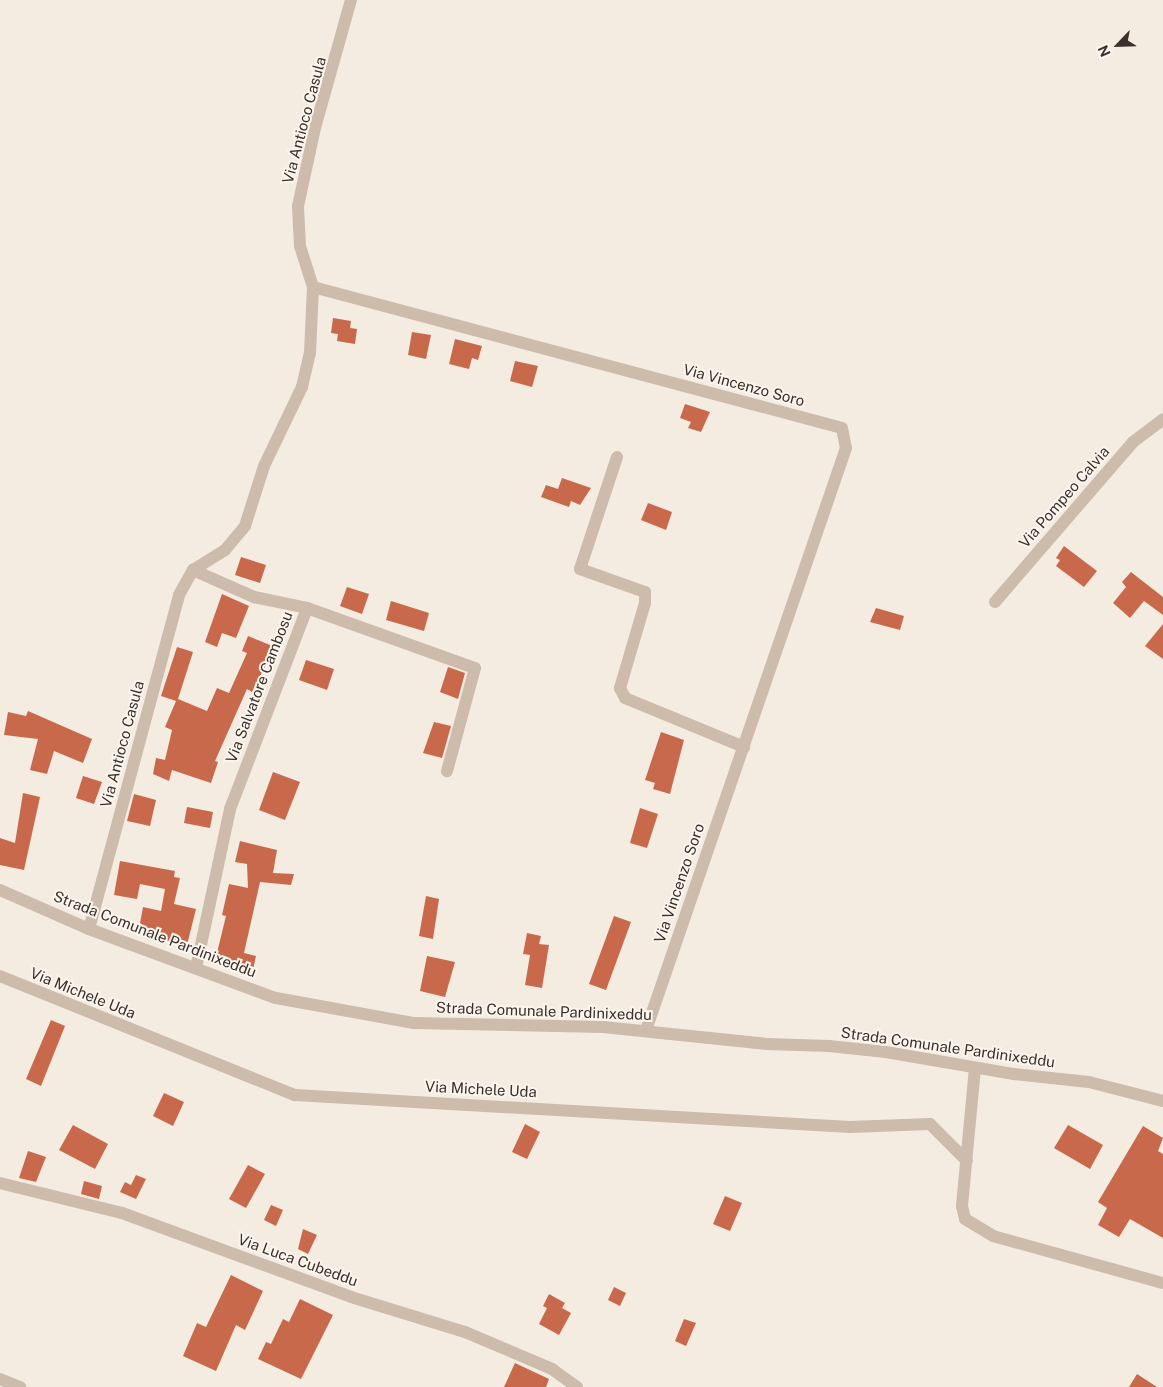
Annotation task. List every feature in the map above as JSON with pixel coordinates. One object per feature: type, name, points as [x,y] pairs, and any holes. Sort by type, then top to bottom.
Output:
[{"type":"street","name":"Via Antioco Casula","points":[[89,928],[179,595],[193,570],[225,550],[245,526],[264,466],[302,387],[310,353],[313,287],[300,246],[298,206],[315,128],[351,0]]},
{"type":"street","name":"Via Vincenzo Soro","points":[[313,287],[842,428],[846,448],[646,1030]]},
{"type":"street","name":"Via Pompeo Calvia","points":[[995,602],[1133,442],[1163,419]]},
{"type":"street","points":[[616,457],[580,568],[645,592],[643,612],[620,688],[626,698],[744,747]]},
{"type":"street","points":[[193,570],[254,597],[307,608]]},
{"type":"street","name":"Via Salvatore Cambosu","points":[[196,968],[230,810],[307,608],[475,668],[447,771]]},
{"type":"street","name":"Strada Comunale Pardinixeddu","points":[[0,890],[89,928],[276,998],[414,1023],[646,1030],[767,1044],[886,1052],[975,1068],[1089,1082],[1163,1101]]},
{"type":"street","name":"Via Michele Uda","points":[[0,976],[295,1095],[850,1126],[930,1124],[967,1161]]},
{"type":"street","points":[[975,1068],[962,1206],[965,1219],[993,1236],[1163,1283]]},
{"type":"street","name":"Via Luca Cubeddu","points":[[0,1183],[122,1213],[350,1297],[465,1332],[552,1369],[577,1387]]},
{"type":"street","points":[[0,1379],[20,1387]]},
{"type":"building","points":[[333,318],[351,321],[350,328],[357,329],[355,344],[337,341],[338,334],[331,333]]},
{"type":"building","points":[[412,332],[431,335],[426,359],[408,355]]},
{"type":"building","points":[[455,339],[482,346],[478,360],[472,358],[469,369],[449,364]]},
{"type":"building","points":[[515,361],[538,366],[532,387],[510,381]]},
{"type":"building","points":[[685,404],[710,412],[701,432],[688,428],[691,422],[680,418]]},
{"type":"building","points":[[562,478],[591,488],[580,505],[571,501],[569,507],[541,497],[546,485],[558,489]]},
{"type":"building","points":[[648,503],[672,512],[666,530],[641,520]]},
{"type":"building","points":[[1064,546],[1097,571],[1084,587],[1056,566],[1060,560],[1056,558]]},
{"type":"building","points":[[241,557],[266,565],[260,583],[235,575]]},
{"type":"building","points":[[1131,572],[1163,597],[1163,615],[1144,601],[1130,618],[1113,603],[1126,587],[1122,582]]},
{"type":"building","points":[[347,587],[369,594],[362,614],[340,606]]},
{"type":"building","points":[[222,594],[249,606],[236,638],[222,633],[217,647],[205,642]]},
{"type":"building","points":[[391,601],[429,613],[424,631],[386,620]]},
{"type":"building","points":[[876,608],[904,616],[900,630],[870,622]]},
{"type":"building","points":[[1163,624],[1163,659],[1145,646]]},
{"type":"building","points":[[248,636],[275,647],[252,692],[247,689],[215,761],[218,762],[211,783],[172,770],[169,781],[153,774],[156,758],[165,760],[172,730],[165,727],[176,701],[161,696],[177,647],[193,652],[178,699],[207,711],[217,688],[229,693],[247,653],[242,651]]},
{"type":"building","points":[[306,660],[334,669],[327,690],[299,680]]},
{"type":"building","points":[[448,667],[465,673],[458,699],[440,692]]},
{"type":"building","points":[[28,711],[92,739],[83,763],[54,751],[47,774],[30,770],[38,739],[4,735],[8,712],[26,716]]},
{"type":"building","points":[[434,722],[451,726],[442,758],[423,753]]},
{"type":"building","points":[[661,732],[684,740],[670,794],[653,789],[655,783],[645,780]]},
{"type":"building","points":[[273,772],[300,782],[285,820],[259,810]]},
{"type":"building","points":[[83,776],[102,782],[94,804],[76,798]]},
{"type":"building","points":[[23,793],[40,797],[24,870],[0,865],[0,838],[15,843]]},
{"type":"building","points":[[134,794],[156,800],[150,826],[127,821]]},
{"type":"building","points":[[187,807],[213,812],[210,828],[184,823]]},
{"type":"building","points":[[640,808],[658,814],[647,848],[630,843]]},
{"type":"building","points":[[240,841],[277,850],[273,873],[294,874],[291,885],[260,882],[244,953],[256,956],[253,970],[215,961],[226,916],[222,915],[229,884],[248,888],[247,864],[235,862]]},
{"type":"building","points":[[120,861],[175,871],[174,877],[180,878],[174,904],[196,909],[187,945],[138,934],[143,907],[161,911],[165,889],[140,884],[137,899],[114,895]]},
{"type":"building","points":[[426,896],[439,899],[433,939],[419,936]]},
{"type":"building","points":[[614,916],[631,922],[606,990],[589,984]]},
{"type":"building","points":[[527,933],[541,936],[539,944],[549,945],[542,988],[525,985],[530,955],[523,954]]},
{"type":"building","points":[[427,956],[455,962],[445,997],[420,991]]},
{"type":"building","points":[[51,1020],[65,1026],[41,1086],[26,1079]]},
{"type":"building","points":[[164,1093],[184,1102],[173,1126],[153,1116]]},
{"type":"building","points":[[525,1124],[540,1132],[527,1159],[512,1152]]},
{"type":"building","points":[[73,1125],[108,1144],[95,1169],[59,1150]]},
{"type":"building","points":[[1068,1125],[1103,1145],[1090,1169],[1054,1148]]},
{"type":"building","points":[[1143,1126],[1163,1138],[1158,1151],[1163,1154],[1163,1238],[1130,1219],[1119,1237],[1098,1225],[1107,1208],[1098,1202]]},
{"type":"building","points":[[28,1151],[46,1157],[36,1182],[19,1178]]},
{"type":"building","points":[[248,1165],[265,1174],[246,1208],[229,1199]]},
{"type":"building","points":[[136,1175],[146,1179],[136,1199],[120,1192],[125,1182],[131,1185]]},
{"type":"building","points":[[84,1181],[102,1186],[99,1199],[81,1194]]},
{"type":"building","points":[[725,1196],[742,1203],[730,1231],[713,1224]]},
{"type":"building","points":[[271,1205],[283,1210],[276,1226],[264,1220]]},
{"type":"building","points":[[303,1229],[317,1235],[308,1254],[298,1249]]},
{"type":"building","points":[[231,1275],[263,1291],[245,1330],[236,1325],[216,1371],[183,1356],[197,1323],[206,1327]]},
{"type":"building","points":[[614,1287],[626,1293],[620,1306],[608,1300]]},
{"type":"building","points":[[549,1294],[565,1303],[562,1308],[571,1313],[559,1335],[539,1324],[547,1308],[543,1306]]},
{"type":"building","points":[[300,1299],[333,1315],[301,1379],[258,1359],[266,1342],[271,1344],[283,1319],[289,1322]]},
{"type":"building","points":[[684,1319],[696,1323],[686,1346],[675,1341]]},
{"type":"building","points":[[515,1363],[549,1379],[546,1387],[504,1387]]},
{"type":"building","points":[[1137,1374],[1157,1387],[1129,1387]]}]
